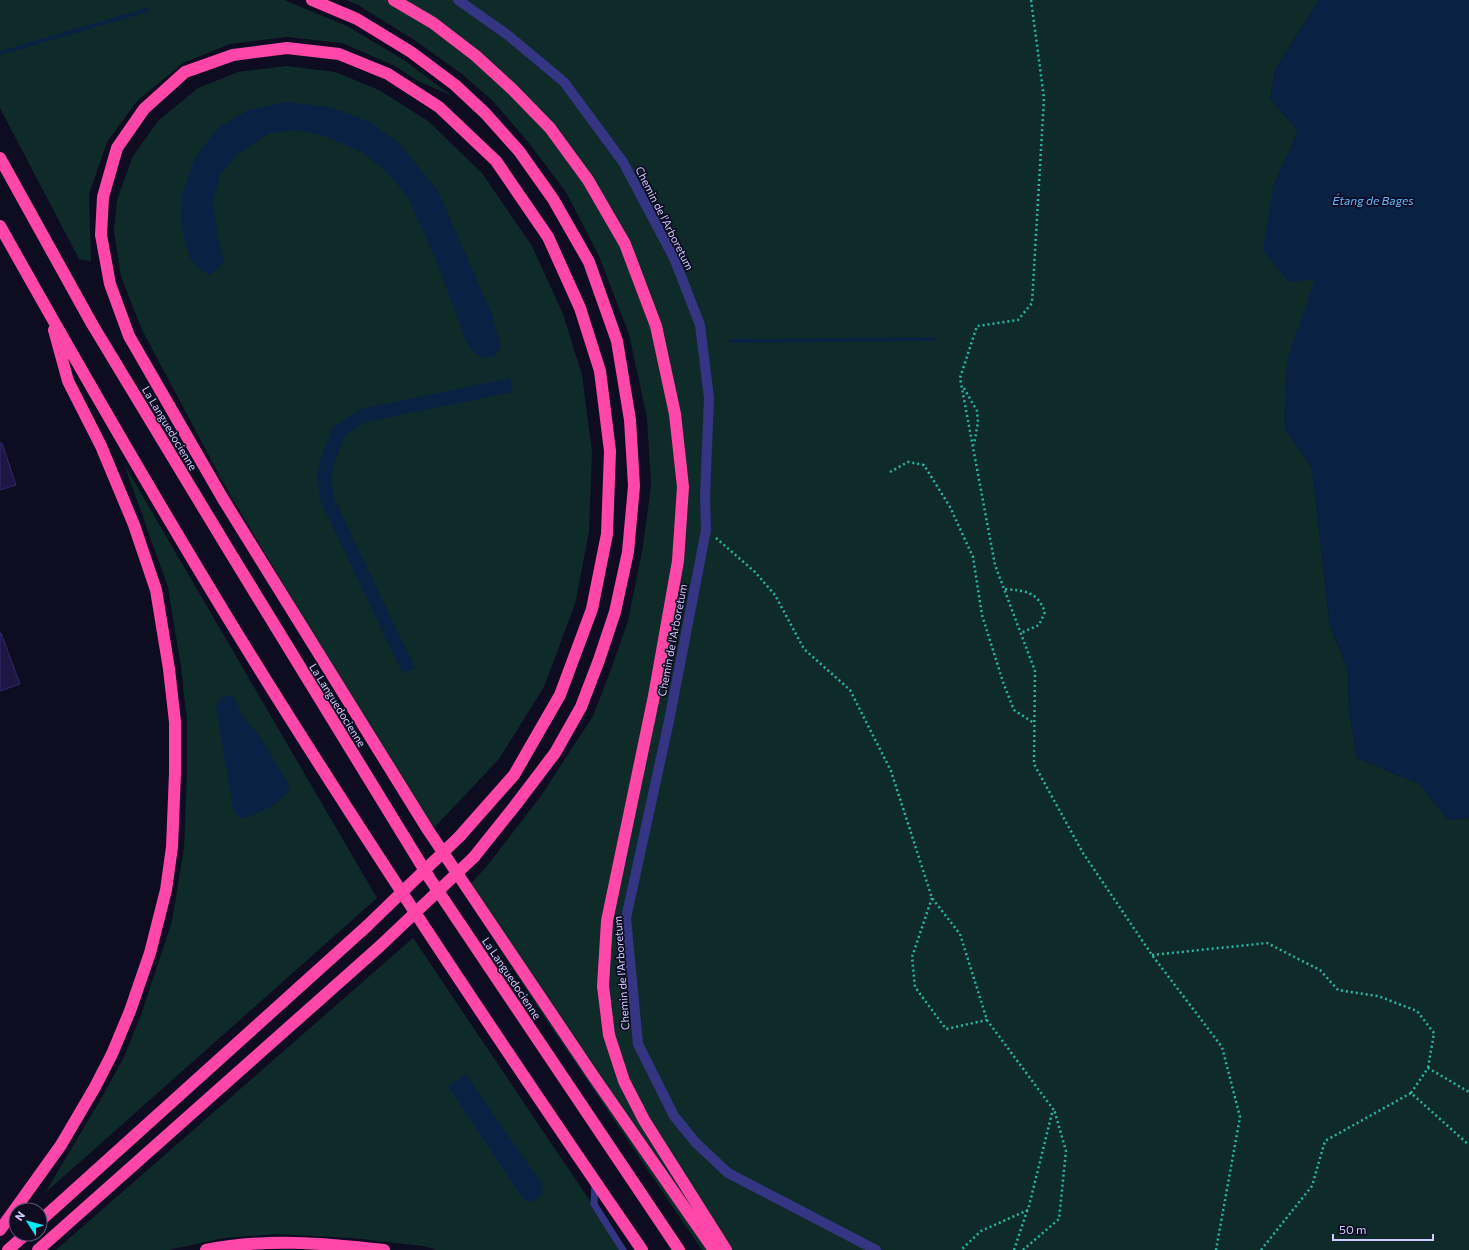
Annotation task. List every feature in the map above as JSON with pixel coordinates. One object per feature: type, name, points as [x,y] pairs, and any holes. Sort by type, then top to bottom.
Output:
[{"type":"highway","points":[[38,1250],[380,947],[474,856],[555,753],[581,707],[615,612],[628,552],[634,486],[630,420],[617,341],[589,262],[553,199],[514,145],[485,113],[460,90],[411,52],[357,19],[312,0]]},
{"type":"highway","points":[[394,0],[433,23],[476,56],[511,88],[550,128],[588,180],[624,244],[656,326],[675,414],[683,487],[678,561],[654,696],[607,921],[603,986],[609,1035],[624,1081],[644,1120],[726,1250]]},
{"type":"highway","points":[[48,1214],[367,926],[443,852],[460,836],[514,775],[560,695],[592,609],[607,534],[610,451],[600,371],[580,308],[548,237],[496,161],[439,107],[388,74],[340,54],[287,48],[233,55],[185,72],[144,109],[117,148],[103,198],[101,235],[110,284],[128,336],[223,499],[428,830],[443,852],[594,1078],[714,1250]]},
{"type":"highway","name":"La Languedocienne","points":[[0,158],[92,324],[430,879],[679,1250]]},
{"type":"highway","points":[[0,226],[48,312],[246,646],[382,862],[498,1040],[642,1250]]},
{"type":"highway","points":[[0,1230],[61,1146],[112,1054],[130,1011],[150,952],[166,890],[172,847],[175,773],[175,722],[169,669],[156,590],[134,524],[104,453],[68,381],[48,312]]},
{"type":"highway","points":[[8,1250],[17,1242]]},
{"type":"highway","points":[[206,1250],[225,1246],[276,1242],[351,1246],[384,1250]]},
{"type":"street","name":"Chemin de l'Arboretum","points":[[458,0],[509,36],[564,82],[623,162],[674,258],[700,325],[709,398],[705,496],[706,530],[667,729],[626,918],[638,1044],[674,1116],[696,1143],[728,1173],[876,1250]]},
{"type":"lane","points":[[595,1181],[594,1204],[623,1250]]},
{"type":"path","points":[[1031,0],[1044,98],[1032,303],[1018,320],[977,326],[960,378],[995,565],[1035,670],[1034,764],[1083,853],[1152,955],[1222,1047],[1240,1117],[1216,1250]]},
{"type":"path","points":[[962,385],[977,411],[978,422],[974,448]]},
{"type":"path","points":[[890,472],[908,462],[924,465],[950,507],[973,557],[982,615],[1003,682],[1014,710],[1034,723]]},
{"type":"path","points":[[706,530],[755,572],[775,595],[804,649],[850,690],[891,771],[932,898],[960,934],[987,1020],[1054,1109],[1066,1151],[1059,1219],[1023,1250]]},
{"type":"path","points":[[1005,589],[1028,591],[1041,602],[1045,612],[1039,625],[1021,633]]},
{"type":"path","points":[[932,898],[912,957],[915,987],[946,1029],[987,1020]]},
{"type":"path","points":[[1152,955],[1267,943],[1320,970],[1338,990],[1378,996],[1417,1011],[1434,1033],[1428,1068],[1411,1093],[1325,1141],[1312,1186],[1261,1250]]},
{"type":"path","points":[[1428,1068],[1469,1092]]},
{"type":"path","points":[[1411,1093],[1469,1145]]},
{"type":"path","points":[[1014,1250],[1028,1210],[1054,1109]]},
{"type":"path","points":[[961,1250],[981,1231],[1028,1210]]},
{"type":"green space","points":[[0,0],[284,0],[347,26],[404,60],[452,96],[418,81],[393,65],[342,43],[287,37],[230,44],[183,63],[137,101],[107,142],[89,194],[91,261],[79,259],[0,108]]},
{"type":"green space","points":[[346,0],[1319,0],[1275,70],[1270,98],[1298,131],[1273,187],[1316,279],[1287,361],[1285,429],[1312,468],[1330,625],[1348,670],[1349,711],[1357,758],[1420,784],[1448,820],[1469,818],[1469,1250],[702,1250],[537,1006],[463,892],[487,866],[541,796],[593,716],[628,621],[642,552],[651,486],[647,418],[629,334],[599,256],[566,192],[529,143],[493,101],[462,74],[416,41],[358,5]]},
{"type":"green space","points":[[287,66],[335,72],[379,90],[428,121],[482,173],[532,246],[563,314],[582,375],[592,452],[589,532],[575,604],[544,687],[499,759],[430,832],[223,482],[142,330],[121,276],[114,231],[117,200],[133,156],[158,121],[198,88],[238,72]]},
{"type":"green space","points":[[124,464],[377,898],[45,1193],[123,1059],[141,1015],[172,921],[184,848],[187,773],[187,721],[181,667],[168,587]]},
{"type":"green space","points":[[413,938],[623,1250],[436,1250],[423,1246],[352,1238],[276,1234],[224,1238],[168,1250],[56,1250]]},
{"type":"water","name":"Étang de Bages","points":[[1319,0],[1469,0],[1469,818],[1448,820],[1420,784],[1357,758],[1349,711],[1348,670],[1330,625],[1312,468],[1285,429],[1287,361],[1315,279],[1289,282],[1263,250],[1273,187],[1298,131],[1270,98],[1275,70]]},
{"type":"water","points":[[285,102],[331,107],[372,123],[398,142],[438,191],[492,314],[501,347],[495,356],[484,358],[473,352],[466,341],[435,257],[407,196],[387,172],[363,153],[325,136],[296,130],[270,133],[237,154],[220,176],[213,201],[218,238],[224,260],[218,269],[209,275],[198,268],[190,258],[181,222],[182,194],[196,156],[219,127],[249,110]]},
{"type":"water","points":[[510,378],[513,392],[366,422],[345,435],[337,456],[331,476],[334,498],[415,668],[403,674],[321,502],[317,475],[323,452],[334,426],[361,409]]},
{"type":"water","points":[[227,695],[235,697],[242,716],[258,734],[288,783],[289,792],[271,807],[244,819],[238,817],[233,809],[216,706],[220,699]]},
{"type":"water","points":[[466,1074],[543,1186],[541,1195],[531,1202],[523,1199],[448,1086]]},
{"type":"building","points":[[0,443],[2,443],[16,485],[0,490]]},
{"type":"building","points":[[0,633],[20,684],[0,691]]},
{"type":"waterway","points":[[0,53],[147,10]]},
{"type":"waterway","points":[[731,341],[933,339]]}]
